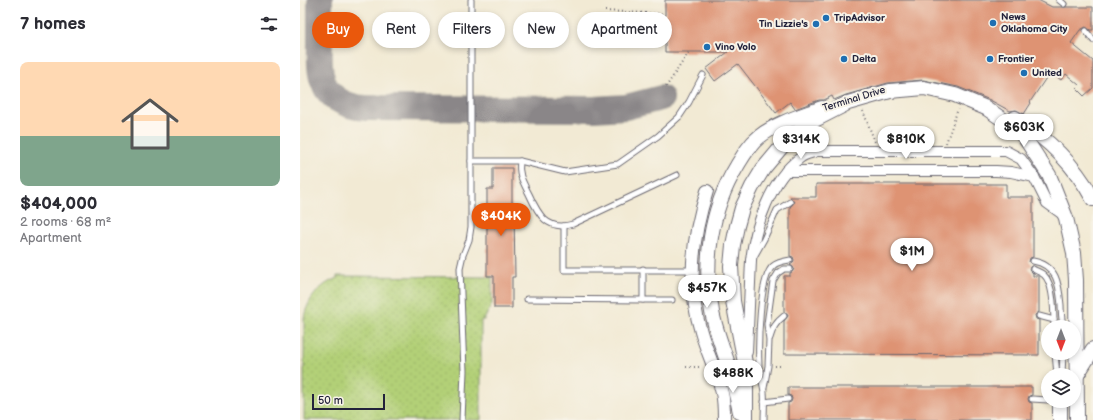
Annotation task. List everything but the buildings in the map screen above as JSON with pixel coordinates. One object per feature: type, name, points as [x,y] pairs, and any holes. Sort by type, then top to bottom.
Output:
[{"type":"main road","name":"Terminal Drive","points":[[742,420],[737,396],[712,314],[708,269],[712,230],[722,196],[732,174],[750,146],[759,137],[776,127],[812,111],[847,98],[879,89],[913,86],[949,90],[981,100],[998,108],[1038,134],[1053,147],[1079,177],[1093,199]]},
{"type":"main road","points":[[746,420],[746,368],[731,283],[733,245],[742,208],[763,168],[789,138],[811,122],[848,103],[890,91],[924,88],[962,98],[986,108],[1021,132],[1049,175],[1066,218],[1074,254],[1076,280],[1077,368]]},
{"type":"main road","points":[[1081,369],[1093,349]]},
{"type":"main road","points":[[1060,408],[1060,420]]},
{"type":"main road","points":[[1077,408],[1077,420]]},
{"type":"street","points":[[746,368],[753,244],[765,205],[786,171],[800,157],[817,151],[1006,151],[1021,159],[1034,177],[1047,202],[1066,218]]},
{"type":"street","points":[[786,171],[996,171],[1011,172],[1034,177]]},
{"type":"street","points":[[707,192],[700,213],[693,252],[692,270],[696,314],[701,334],[722,393],[724,420]]},
{"type":"lane","points":[[462,420],[464,371],[460,268],[462,255],[470,234],[471,0]]},
{"type":"lane","points":[[1060,0],[1064,4]]},
{"type":"lane","points":[[1086,31],[1093,40]]},
{"type":"lane","points":[[471,161],[520,161],[565,172],[618,164],[658,136],[679,117],[689,102],[703,75]]},
{"type":"lane","points":[[520,161],[519,173],[539,214],[551,224],[564,226],[573,224],[677,175]]},
{"type":"lane","points":[[751,260],[764,239],[777,210],[790,202]]},
{"type":"lane","points":[[564,226],[564,270],[692,270]]},
{"type":"lane","points":[[764,391],[759,366],[764,284],[767,274],[772,266],[783,261],[790,260]]},
{"type":"lane","points":[[1033,261],[1042,262],[1054,273],[1059,287],[1062,320]]},
{"type":"lane","points":[[642,269],[642,300]]},
{"type":"lane","points":[[764,420],[764,391],[768,366],[769,341],[767,324],[773,281],[778,273],[784,269],[790,269]]},
{"type":"lane","points":[[1033,269],[1043,274],[1049,282],[1054,320],[1039,316]]},
{"type":"lane","points":[[527,299],[672,300]]},
{"type":"lane","points":[[769,341],[773,327],[777,321],[784,316]]},
{"type":"lane","points":[[764,402],[788,399]]},
{"type":"lane","points":[[1032,400],[1041,400]]},
{"type":"path","points":[[605,11],[625,12]]},
{"type":"path","points":[[666,87],[688,52]]},
{"type":"path","points":[[947,139],[962,98]]},
{"type":"path","points":[[859,100],[873,134]]},
{"type":"path","points":[[686,367],[705,367]]},
{"type":"green space","points":[[337,276],[492,277],[492,304],[484,320],[481,320],[481,420],[304,420],[304,317],[308,304],[320,288],[337,278]]},
{"type":"taxiway","points":[[320,0],[320,62],[323,82],[331,95],[351,106],[366,108],[594,109],[626,107],[661,98]]},
{"type":"place","name":"TripAdvisor","points":[[826,18]]},
{"type":"place","name":"News Oklahoma City","points":[[993,23]]},
{"type":"place","name":"Tin Lizzie's","points":[[816,24]]},
{"type":"place","name":"Vino Volo","points":[[707,47]]},
{"type":"place","name":"Delta","points":[[844,59]]},
{"type":"place","name":"Frontier","points":[[990,59]]},
{"type":"place","name":"United","points":[[1024,73]]}]
